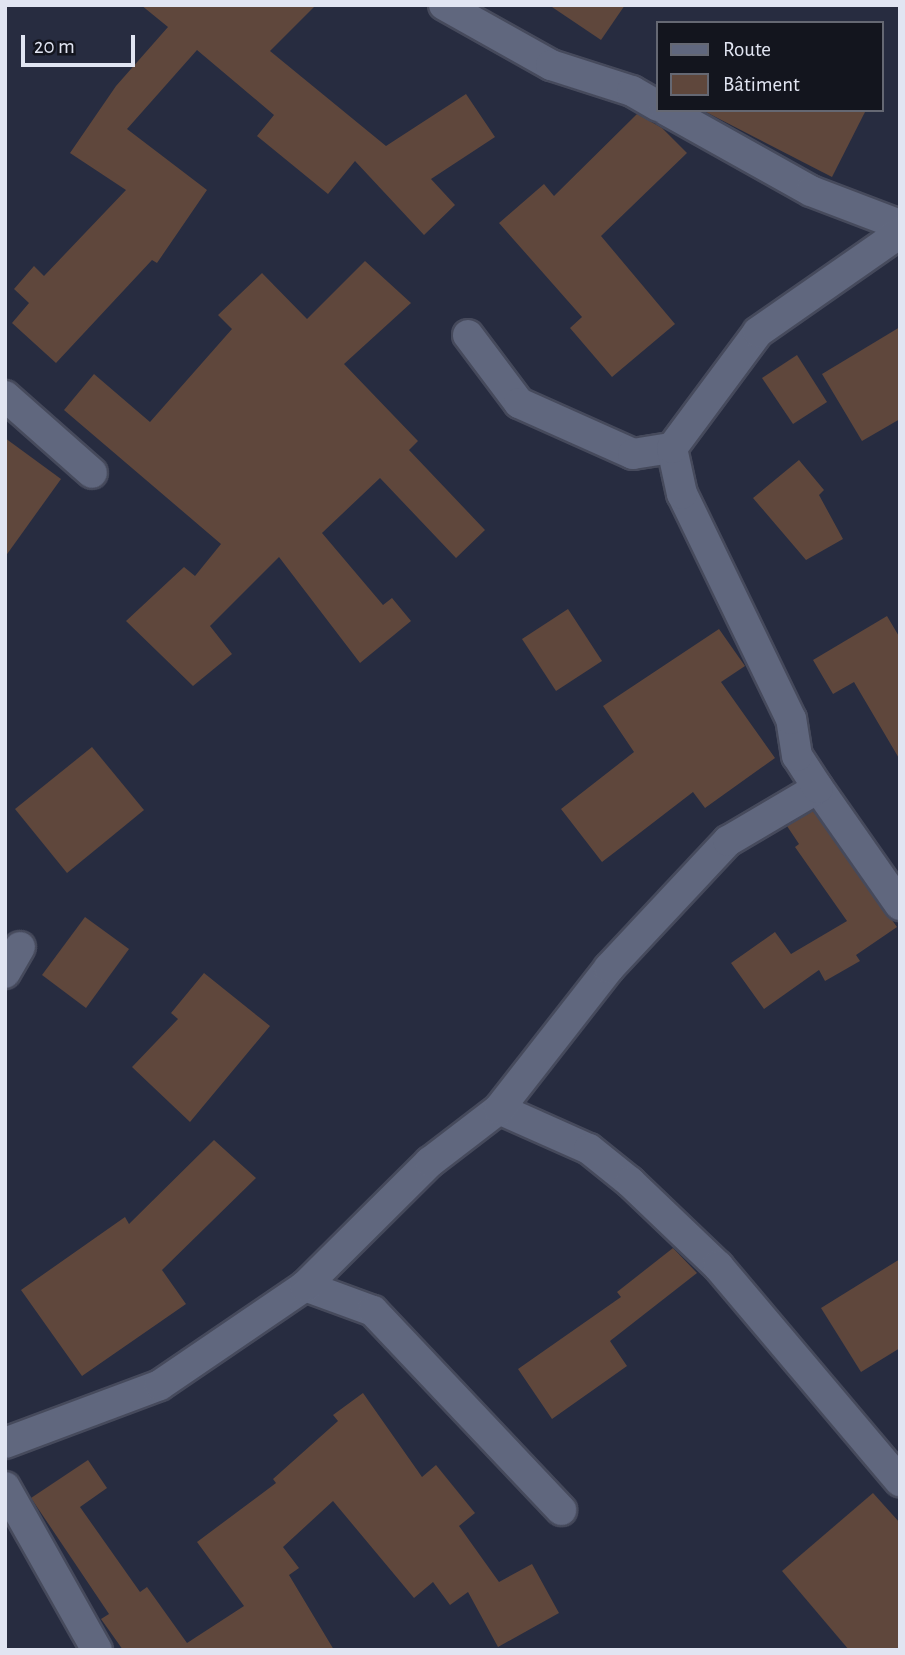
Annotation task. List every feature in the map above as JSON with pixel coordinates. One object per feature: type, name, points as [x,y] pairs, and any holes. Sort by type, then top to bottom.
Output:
[{"type":"street","points":[[444,5],[551,65],[632,91],[656,105]]},
{"type":"street","points":[[670,112],[811,191],[900,225]]},
{"type":"street","points":[[468,335],[519,402],[633,454],[672,448],[758,332],[900,233]]},
{"type":"street","points":[[5,396],[92,473]]},
{"type":"street","points":[[672,448],[682,494],[791,719],[797,756],[900,905]]},
{"type":"street","points":[[5,1443],[160,1385],[304,1286],[430,1162],[499,1109],[608,968],[728,841],[818,788]]},
{"type":"street","points":[[5,973],[20,947]]},
{"type":"street","points":[[499,1109],[589,1149],[630,1182],[718,1266],[900,1481]]},
{"type":"street","points":[[304,1286],[373,1311],[561,1510]]},
{"type":"street","points":[[5,1488],[97,1650]]},
{"type":"building","points":[[141,5],[316,5],[270,51],[386,146],[466,94],[495,137],[431,179],[455,205],[424,235],[355,161],[328,194],[257,136],[274,115],[197,50],[127,129],[207,190],[157,263],[152,260],[56,363],[12,323],[29,303],[14,289],[34,266],[44,276],[126,190],[70,153],[116,86],[168,27]]},
{"type":"building","points":[[549,5],[625,5],[601,40]]},
{"type":"building","points":[[706,112],[865,112],[832,177]]},
{"type":"building","points":[[637,114],[662,128],[687,153],[601,236],[675,324],[612,377],[570,328],[582,317],[499,223],[544,184],[554,196]]},
{"type":"building","points":[[365,261],[411,303],[344,364],[418,441],[409,450],[485,530],[456,558],[380,478],[322,533],[383,605],[392,598],[411,621],[360,663],[279,557],[210,626],[232,654],[193,686],[126,621],[184,567],[195,576],[221,544],[64,410],[94,374],[150,422],[232,329],[218,315],[262,273],[307,319]]},
{"type":"building","points":[[900,327],[900,419],[862,441],[822,374]]},
{"type":"building","points":[[797,355],[827,402],[793,424],[762,378]]},
{"type":"building","points":[[5,438],[61,479],[5,557]]},
{"type":"building","points":[[799,460],[824,490],[819,495],[843,539],[806,560],[753,498]]},
{"type":"building","points":[[568,609],[602,661],[556,691],[522,639]]},
{"type":"building","points":[[887,616],[900,638],[900,760],[854,682],[833,694],[813,660]]},
{"type":"building","points":[[719,629],[745,666],[721,682],[775,758],[705,808],[693,792],[602,862],[561,809],[634,752],[603,706]]},
{"type":"building","points":[[92,747],[144,810],[67,873],[15,809]]},
{"type":"building","points":[[813,811],[897,927],[856,955],[860,961],[825,981],[819,970],[764,1009],[731,963],[775,932],[791,954],[847,921],[795,847],[799,844],[787,826]]},
{"type":"building","points":[[85,917],[129,949],[86,1008],[42,975]]},
{"type":"building","points":[[204,973],[270,1026],[190,1122],[132,1067],[178,1019],[171,1013]]},
{"type":"building","points":[[214,1140],[256,1178],[162,1270],[186,1304],[82,1376],[21,1290],[125,1217],[129,1224]]},
{"type":"building","points":[[673,1248],[697,1273],[610,1341],[627,1366],[552,1419],[518,1369],[621,1297],[617,1292]]},
{"type":"building","points":[[900,1259],[900,1348],[861,1372],[821,1308]]},
{"type":"building","points":[[363,1393],[422,1477],[436,1465],[475,1513],[459,1526],[499,1582],[532,1564],[559,1613],[498,1647],[468,1592],[450,1605],[433,1582],[414,1598],[333,1501],[283,1547],[299,1568],[289,1575],[334,1650],[123,1650],[101,1619],[109,1614],[31,1498],[88,1460],[107,1488],[80,1507],[140,1592],[147,1587],[187,1643],[244,1606],[197,1542],[276,1483],[273,1479],[338,1421],[333,1415]]},
{"type":"building","points":[[873,1493],[900,1523],[900,1650],[849,1650],[782,1571]]}]
